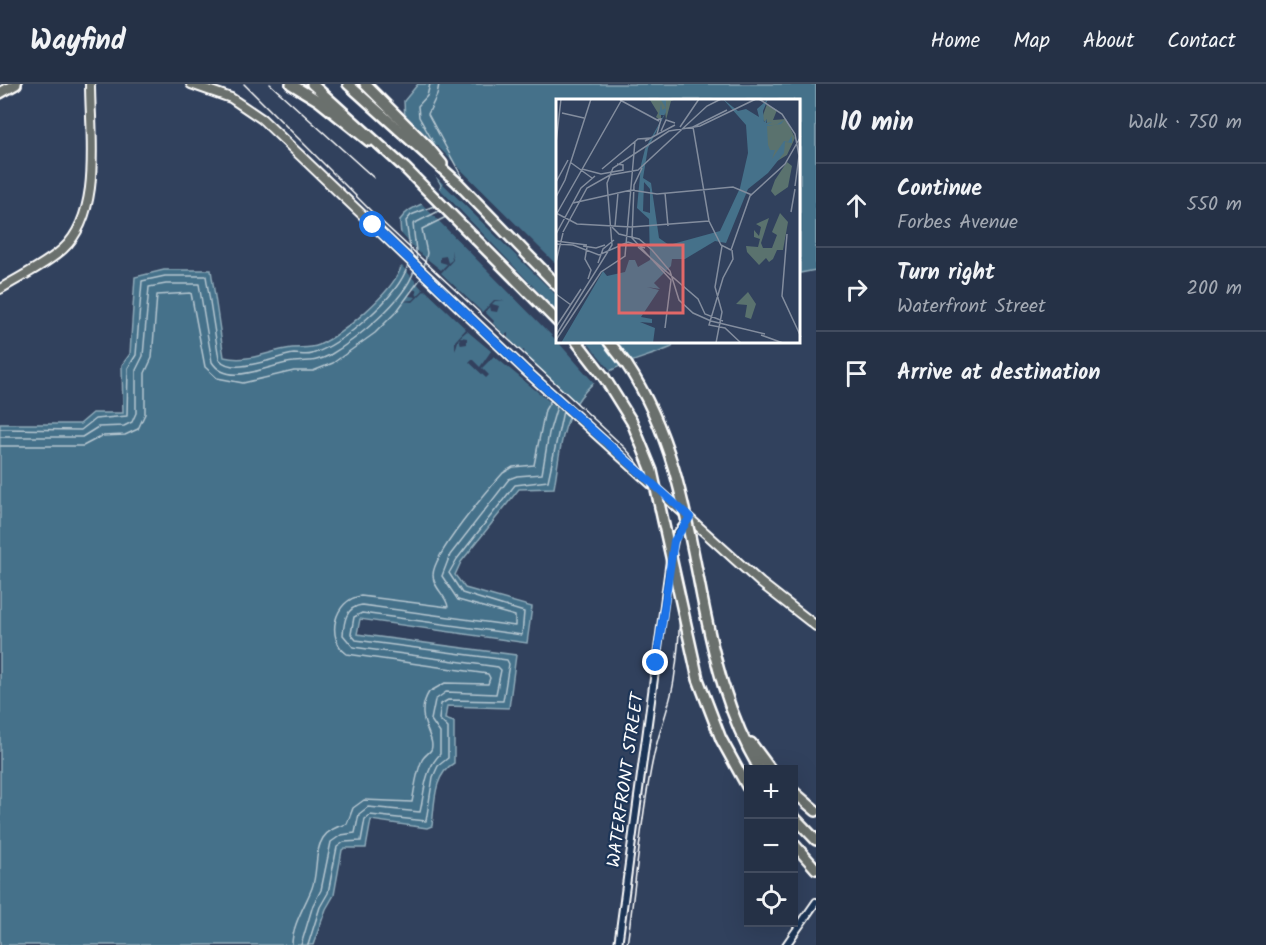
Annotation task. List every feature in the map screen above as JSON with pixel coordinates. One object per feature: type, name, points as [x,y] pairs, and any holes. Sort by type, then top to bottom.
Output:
[{"type":"highway","points":[[0,93],[16,84]]},
{"type":"highway","points":[[291,84],[328,108],[405,168]]},
{"type":"highway","points":[[312,84],[405,168],[556,320]]},
{"type":"highway","points":[[348,84],[457,182],[556,284]]},
{"type":"highway","points":[[362,84],[427,146],[457,182]]},
{"type":"highway","points":[[578,344],[614,393],[636,430],[652,471],[698,679],[721,739],[744,781]]},
{"type":"highway","points":[[611,344],[635,376],[653,408],[674,463],[717,670],[740,730],[758,765]]},
{"type":"highway","points":[[740,730],[767,765]]},
{"type":"highway","points":[[798,795],[816,811]]},
{"type":"highway","points":[[797,819],[816,840]]},
{"type":"highway","points":[[798,849],[816,869]]},
{"type":"main road","points":[[0,289],[57,254],[77,232],[85,214],[90,193],[90,84]]},
{"type":"main road","points":[[191,84],[222,94],[262,119],[572,411],[761,583],[816,626]]},
{"type":"street","name":"WATERFRONT STREET","points":[[618,945],[670,560],[675,536],[690,517]]},
{"type":"street","points":[[786,945],[816,902]]},
{"type":"water","points":[[418,84],[816,84],[816,270],[801,273],[801,99],[556,99],[556,344],[673,344],[672,347],[624,364],[594,382],[574,407],[567,422],[554,488],[519,489],[461,562],[455,575],[465,588],[532,607],[527,643],[360,619],[357,634],[516,655],[509,708],[447,706],[445,719],[454,722],[454,763],[442,775],[436,790],[432,826],[427,828],[371,820],[366,848],[342,850],[334,895],[326,909],[313,945],[0,945],[0,424],[80,424],[93,413],[123,413],[122,365],[130,354],[135,277],[164,270],[211,270],[224,357],[250,358],[283,349],[319,345],[353,323],[395,280],[400,270],[403,251],[400,220],[410,210],[433,197],[441,185],[405,120],[404,101]]},
{"type":"pier","points":[[402,111],[556,264],[556,295],[430,171],[402,121]]},
{"type":"pier","points":[[437,186],[556,310],[556,340],[420,202],[435,193]]},
{"type":"pier","points":[[399,231],[414,248],[416,246],[416,250],[441,270],[447,264],[440,262],[440,257],[446,256],[448,263],[452,260],[451,249],[453,260],[441,273],[482,312],[494,300],[505,300],[495,301],[492,304],[499,306],[497,312],[491,311],[490,306],[485,312],[505,335],[508,333],[508,338],[522,351],[524,350],[525,355],[578,404],[567,416],[494,356],[482,368],[489,375],[486,378],[469,362],[472,359],[480,367],[491,351],[467,331],[460,337],[467,338],[467,344],[461,345],[459,338],[455,351],[455,341],[466,329],[425,290],[413,302],[402,301],[413,300],[416,297],[409,296],[411,289],[416,290],[417,296],[423,290],[402,266],[400,268],[398,266],[402,254],[397,234]]},
{"type":"pier","points":[[560,344],[589,344],[611,371],[595,384]]},
{"type":"railway","points":[[244,84],[379,219],[624,447],[644,471],[658,498],[669,527],[676,557],[680,619],[678,650],[672,690],[655,749],[649,782],[627,945]]},
{"type":"railway","points":[[270,84],[374,178]]},
{"type":"route","points":[[373,225],[525,370],[690,517],[675,536],[656,663]]}]
